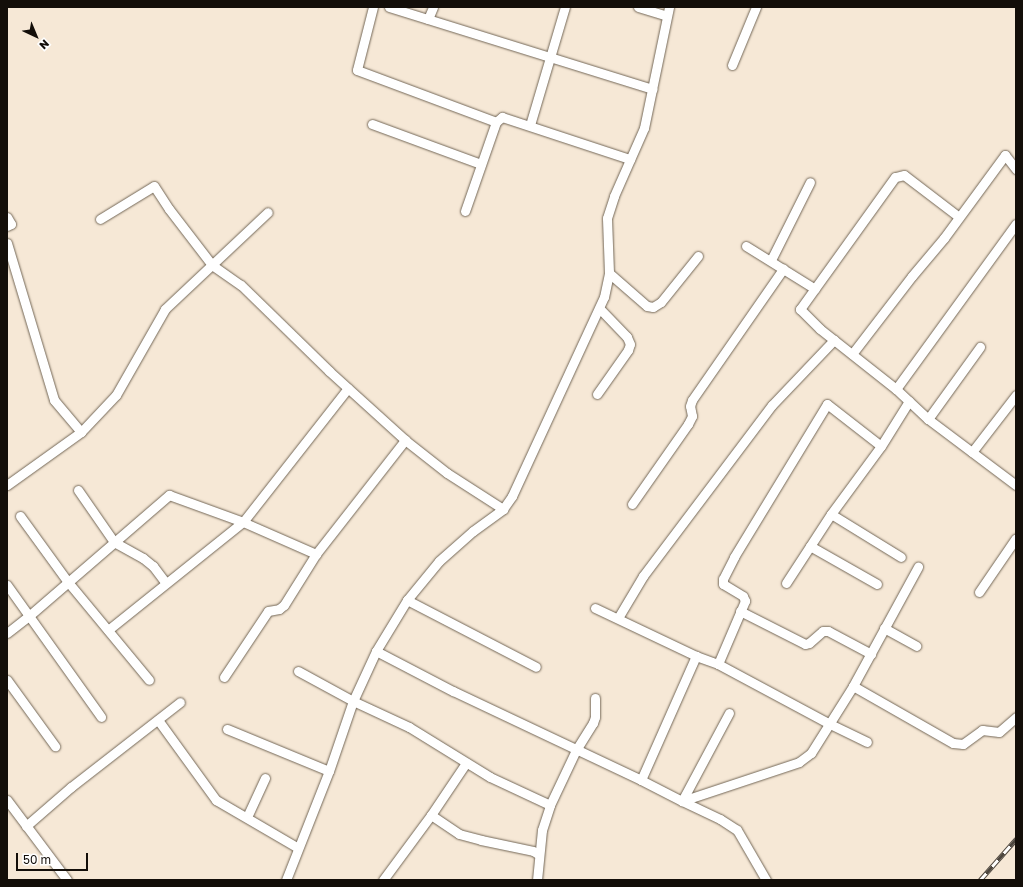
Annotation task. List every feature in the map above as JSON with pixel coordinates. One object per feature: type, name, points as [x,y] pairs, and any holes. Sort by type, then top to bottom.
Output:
[{"type":"street","points":[[373,7],[357,70],[496,122]]},
{"type":"street","points":[[389,7],[652,89]]},
{"type":"street","points":[[428,20],[433,7]]},
{"type":"street","points":[[530,125],[565,7]]},
{"type":"street","points":[[638,7],[667,16]]},
{"type":"street","points":[[286,880],[329,771],[353,701],[376,651],[407,600],[439,561],[472,531],[503,509],[512,496],[604,297],[609,273],[607,218],[644,128],[669,7]]},
{"type":"street","points":[[732,65],[756,7]]},
{"type":"street","points":[[465,211],[496,122],[502,117],[630,159]]},
{"type":"street","points":[[372,124],[481,164]]},
{"type":"street","points":[[852,354],[912,276],[944,238],[1005,155],[1016,169]]},
{"type":"street","points":[[959,217],[904,175],[895,177],[800,309],[834,340],[896,389],[928,419],[1016,485]]},
{"type":"street","points":[[771,260],[810,182]]},
{"type":"street","points":[[100,219],[154,186],[168,209],[212,265],[241,285],[348,388],[405,440],[447,473],[503,509]]},
{"type":"street","points":[[7,486],[81,432],[116,395],[165,309],[268,212]]},
{"type":"street","points":[[7,217],[11,224],[7,226]]},
{"type":"street","points":[[896,389],[1016,224]]},
{"type":"street","points":[[7,243],[54,400],[81,432]]},
{"type":"street","points":[[746,246],[771,260],[814,289]]},
{"type":"street","points":[[609,273],[647,306],[654,307],[661,302],[698,256]]},
{"type":"street","points":[[632,504],[688,424],[692,416],[690,406],[692,400],[783,269]]},
{"type":"street","points":[[597,394],[628,350],[630,344],[627,337],[599,308]]},
{"type":"street","points":[[618,618],[643,576],[772,405],[834,340]]},
{"type":"street","points":[[928,419],[980,347]]},
{"type":"street","points":[[108,630],[243,522],[348,388]]},
{"type":"street","points":[[972,452],[1016,395]]},
{"type":"street","points":[[786,583],[831,514],[881,446],[909,401]]},
{"type":"street","points":[[718,664],[745,601],[743,596],[723,584],[723,579],[734,557],[827,404],[881,446]]},
{"type":"street","points":[[224,677],[268,611],[279,609],[284,605],[316,554],[405,440]]},
{"type":"street","points":[[78,490],[114,542],[143,558],[153,566],[166,583]]},
{"type":"street","points":[[7,633],[30,615],[169,495],[243,522],[316,554]]},
{"type":"street","points":[[831,514],[901,557]]},
{"type":"street","points":[[20,516],[68,582],[149,680]]},
{"type":"street","points":[[979,592],[1016,538]]},
{"type":"street","points":[[810,546],[877,584]]},
{"type":"street","points":[[682,801],[805,758],[830,724],[853,686],[918,567]]},
{"type":"street","points":[[7,585],[30,615],[101,717]]},
{"type":"street","points":[[407,600],[536,667]]},
{"type":"street","points":[[595,608],[696,656],[718,664],[830,724],[867,742]]},
{"type":"street","points":[[740,611],[805,644],[809,643],[823,631],[828,631],[871,654]]},
{"type":"street","points":[[884,628],[916,646]]},
{"type":"street","points":[[376,651],[453,691],[720,819],[738,830],[766,880]]},
{"type":"street","points":[[641,780],[696,656]]},
{"type":"street","points":[[298,671],[353,701],[408,727],[490,777],[550,805]]},
{"type":"street","points":[[7,680],[55,746]]},
{"type":"street","points":[[853,686],[953,743],[964,744],[982,730],[999,732],[1016,717]]},
{"type":"street","points":[[537,880],[538,854],[542,830],[550,805],[576,750],[593,723],[595,717],[595,698]]},
{"type":"street","points":[[26,826],[71,788],[180,702]]},
{"type":"street","points":[[682,801],[729,713]]},
{"type":"street","points":[[158,720],[216,800],[298,848]]},
{"type":"street","points":[[227,729],[329,771]]},
{"type":"street","points":[[383,880],[431,815],[466,763]]},
{"type":"street","points":[[247,817],[265,778]]},
{"type":"street","points":[[7,800],[67,880]]},
{"type":"street","points":[[431,815],[459,834],[532,851],[538,854]]},
{"type":"railway","points":[[980,880],[1016,839]]}]
